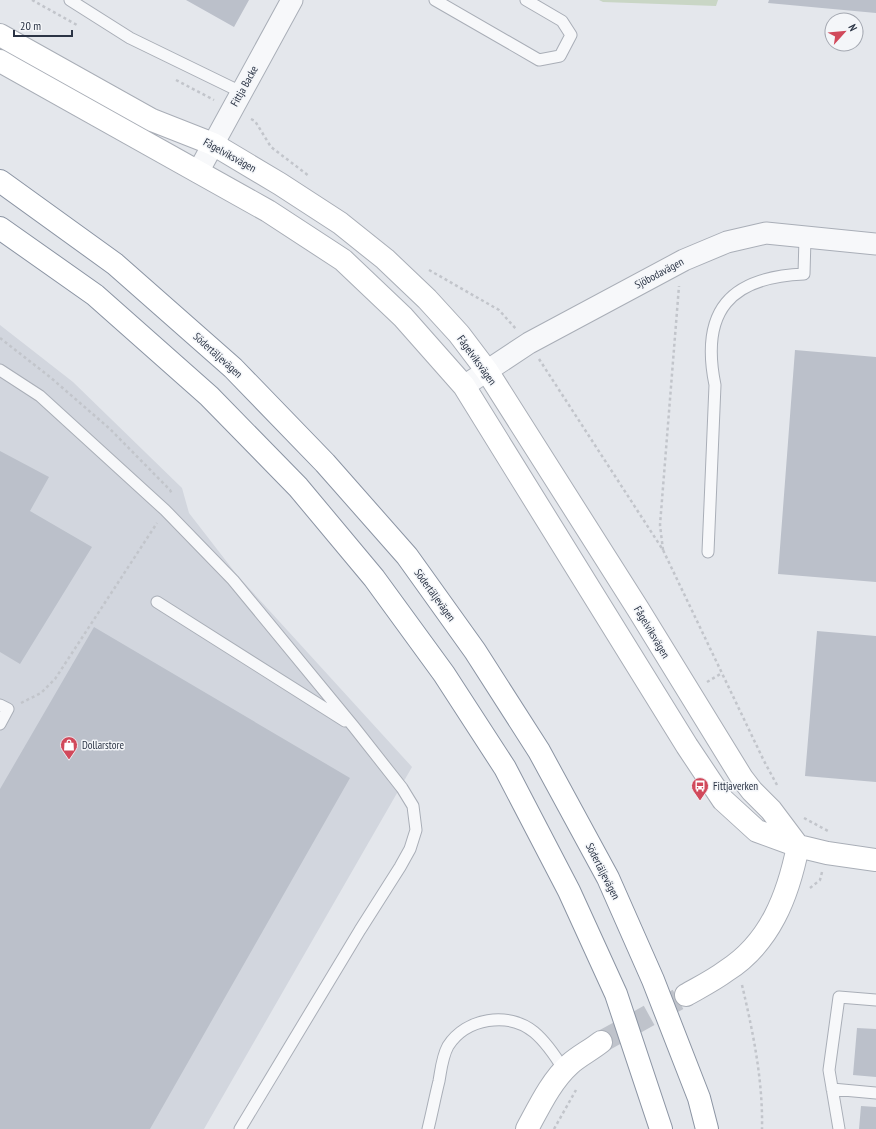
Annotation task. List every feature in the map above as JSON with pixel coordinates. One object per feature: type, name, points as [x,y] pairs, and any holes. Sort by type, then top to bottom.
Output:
[{"type":"main road","name":"Fågelviksvägen","points":[[0,35],[152,120],[213,144],[280,184],[340,223],[385,259],[426,299],[459,334],[487,371],[638,609],[742,778],[752,791],[771,810],[798,846]]},
{"type":"main road","points":[[0,61],[268,211],[343,260],[403,317],[464,386],[687,746],[723,800],[757,831],[798,846],[827,853],[876,860]]},
{"type":"main road","name":"Södertäljevägen","points":[[0,181],[115,264],[233,368],[325,463],[407,556],[475,651],[539,751],[608,878],[653,980],[698,1098],[708,1129]]},
{"type":"main road","points":[[0,228],[95,295],[209,396],[298,487],[374,578],[444,674],[508,775],[569,891],[616,994],[659,1120]]},
{"type":"main road","points":[[686,995],[727,971],[745,957],[759,942],[771,925],[781,904],[792,874],[798,846]]},
{"type":"main road","points":[[527,1129],[547,1094],[572,1078],[570,1064],[601,1042]]},
{"type":"street","name":"Fittja Backe","points":[[198,172],[292,0]]},
{"type":"street","name":"Sjöbodavägen","points":[[464,386],[529,343],[684,260],[727,242],[766,233],[876,244]]},
{"type":"lane","points":[[70,0],[130,38],[241,92]]},
{"type":"lane","points":[[435,0],[539,60],[560,56],[571,35],[562,21],[526,0]]},
{"type":"lane","points":[[708,552],[715,385],[711,364],[710,347],[714,327],[720,311],[728,300],[741,289],[759,281],[784,274],[804,274],[805,238]]},
{"type":"lane","points":[[0,370],[40,396],[165,510],[233,580],[354,727],[402,788],[413,806],[416,830],[410,849],[240,1129]]},
{"type":"lane","points":[[157,602],[354,727]]},
{"type":"lane","points":[[0,724],[4,707]]},
{"type":"lane","points":[[839,1129],[829,1070],[839,997],[876,1000]]},
{"type":"lane","points":[[428,1129],[443,1060],[448,1046],[464,1029],[481,1022],[497,1019],[521,1024],[535,1032],[572,1078]]},
{"type":"lane","points":[[832,1089],[876,1093]]},
{"type":"path","points":[[663,550],[660,525],[673,378],[677,294],[684,260]]},
{"type":"path","points":[[0,338],[50,377],[110,429],[170,490],[173,498],[55,679],[41,693],[4,707]]},
{"type":"path","points":[[702,685],[722,673]]},
{"type":"path","points":[[741,982],[754,1039],[760,1074],[762,1129]]},
{"type":"path","points":[[554,1129],[572,1078]]},
{"type":"shaded area","points":[[0,325],[73,382],[182,488],[189,513],[237,575],[412,767],[204,1129],[0,1129]]},
{"type":"green space","points":[[599,0],[718,0],[716,6],[603,2]]},
{"type":"pier","points":[[727,1106],[733,1129],[690,1129],[686,1116]]},
{"type":"pier","points":[[677,1118],[681,1129],[642,1129],[643,1127]]},
{"type":"building","points":[[186,0],[249,0],[234,27]]},
{"type":"building","points":[[769,0],[876,0],[876,13],[768,3]]},
{"type":"building","points":[[795,350],[876,357],[876,582],[778,574]]},
{"type":"building","points":[[0,451],[49,477],[30,511],[92,547],[20,664],[0,652]]},
{"type":"building","points":[[94,627],[350,778],[150,1129],[0,1129],[0,789]]},
{"type":"building","points":[[817,631],[876,636],[876,782],[805,776]]},
{"type":"building","points":[[857,1028],[876,1029],[876,1077],[853,1075]]},
{"type":"building","points":[[861,1106],[876,1107],[876,1129],[859,1129]]},
{"type":"tunnel","points":[[601,1042],[686,995]]},
{"type":"place","name":"Dollarstore","points":[[69,760]]},
{"type":"place","name":"Fittjaverken","points":[[700,801]]}]
